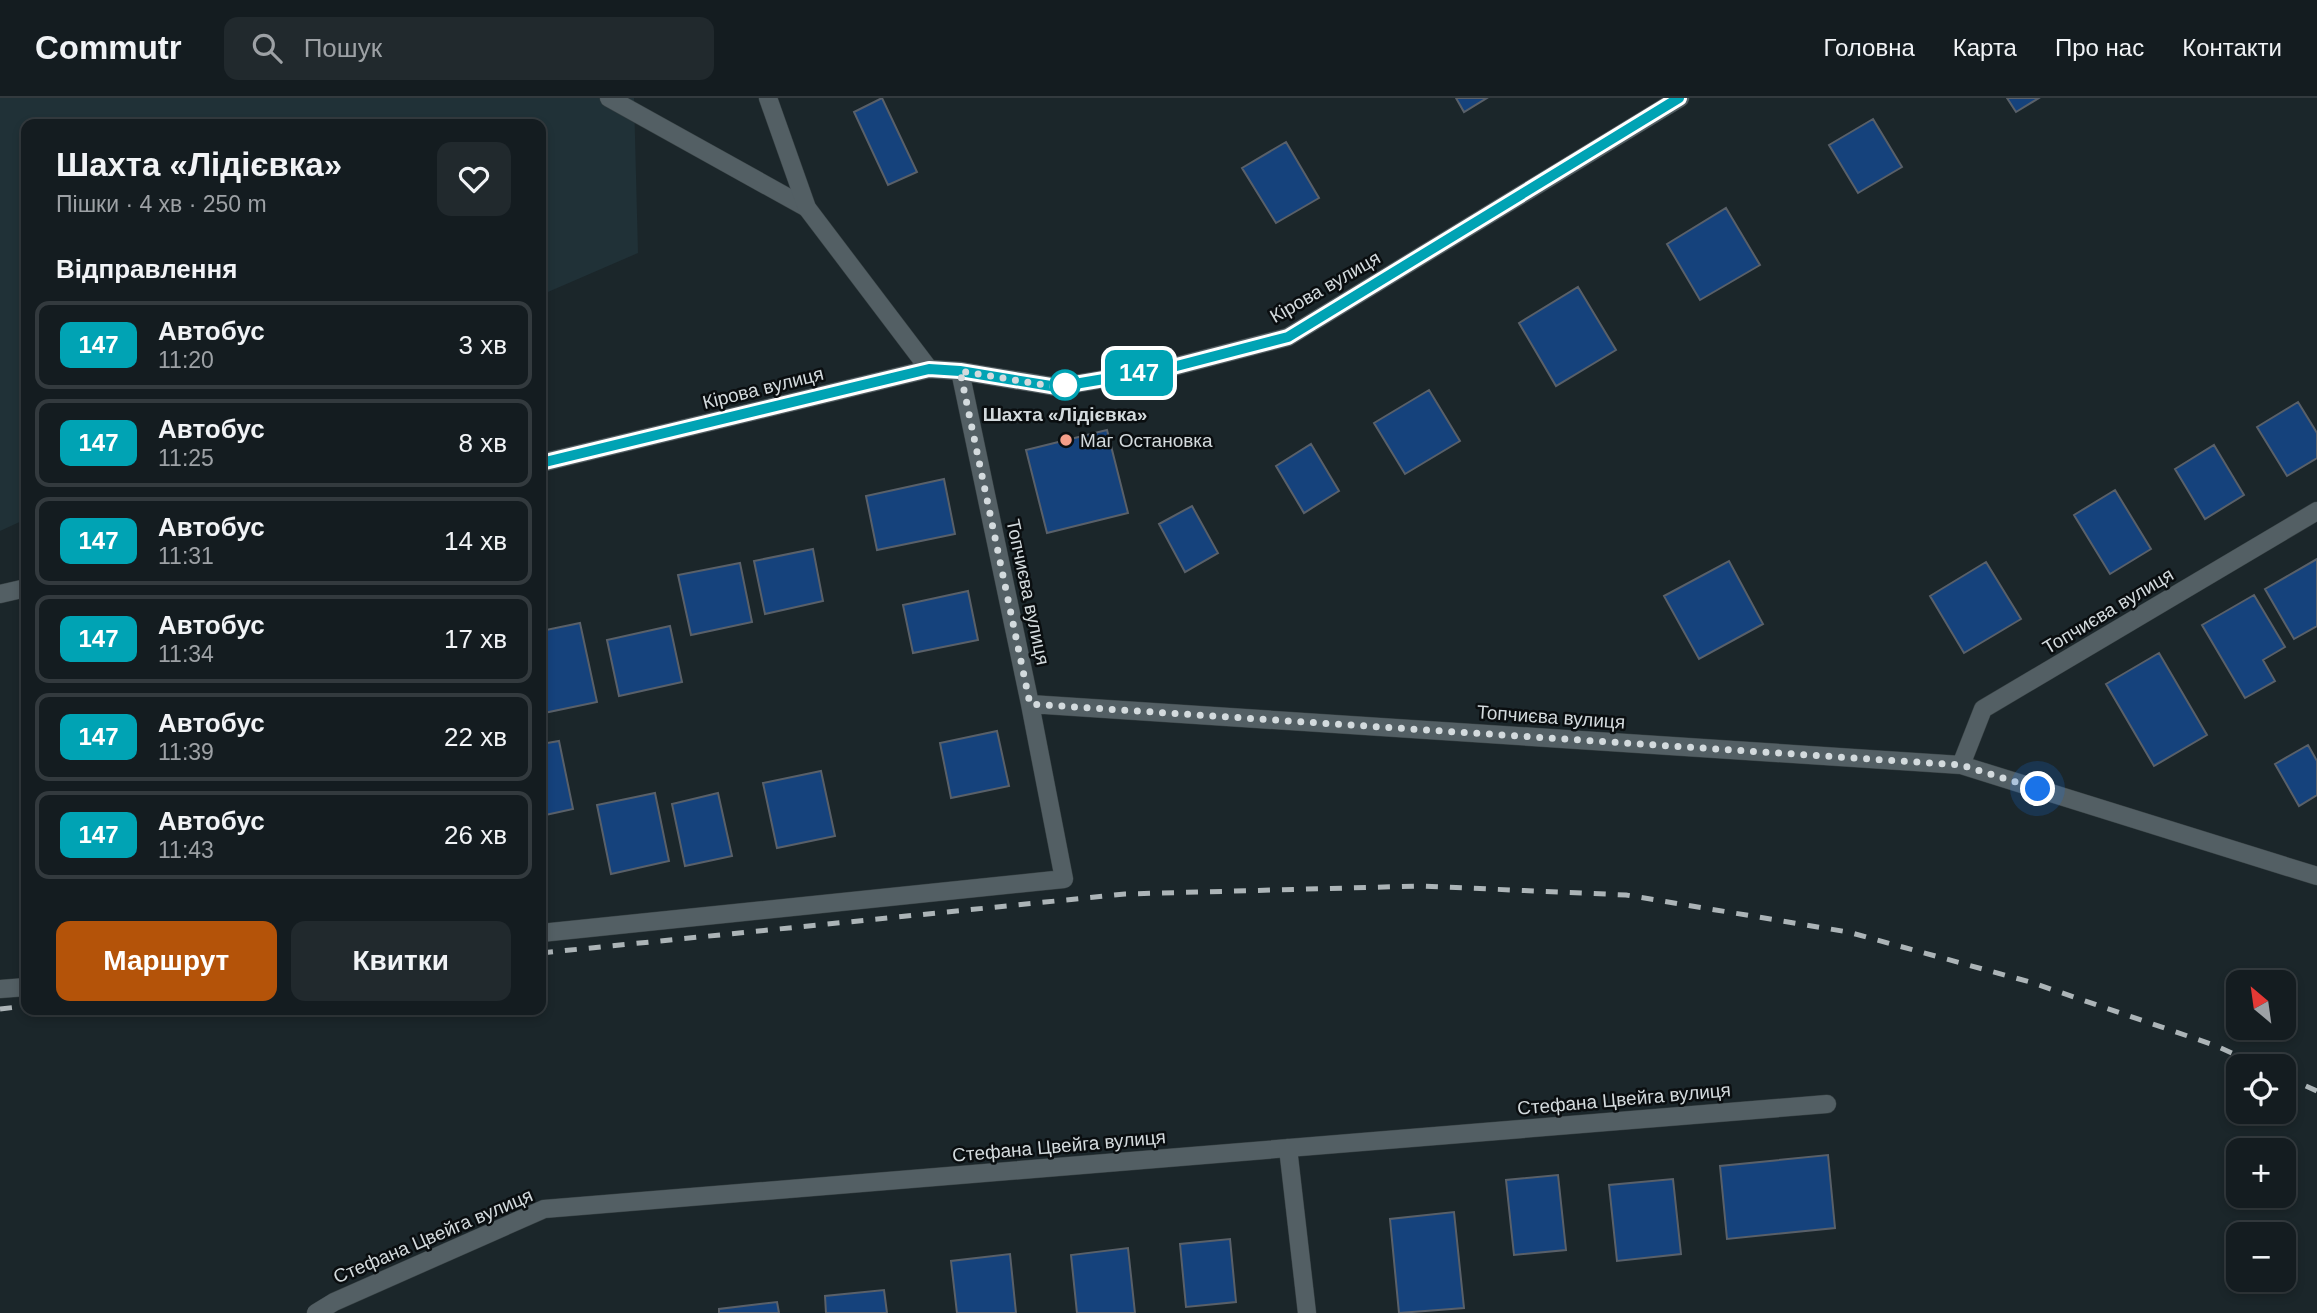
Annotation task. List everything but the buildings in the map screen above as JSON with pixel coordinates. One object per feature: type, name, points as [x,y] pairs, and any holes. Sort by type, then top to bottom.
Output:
[{"type":"street","points":[[609,98],[807,208]]},
{"type":"street","points":[[768,98],[807,208],[929,369]]},
{"type":"street","name":"Кірова вулиця","points":[[546,462],[929,369],[960,371],[1057,387],[1169,368],[1288,337],[1679,98]]},
{"type":"street","name":"Топчиєва вулиця","points":[[960,371],[1030,704],[1961,765],[1983,709],[2317,511]]},
{"type":"street","points":[[0,594],[21,589]]},
{"type":"street","points":[[546,932],[1064,879],[1030,704]]},
{"type":"street","points":[[1961,765],[2317,876]]},
{"type":"street","points":[[0,989],[21,987]]},
{"type":"street","name":"Стефана Цвейга вулиця","points":[[316,1313],[338,1307],[544,1209],[1827,1104]]},
{"type":"street","points":[[1288,1148],[1307,1313]]},
{"type":"shaded area","points":[[0,98],[634,98],[638,253],[546,293],[546,119],[21,119],[21,521],[0,531]]},
{"type":"railway","points":[[546,952],[1125,894],[1421,886],[1626,895],[1848,932],[2030,982],[2234,1054]]},
{"type":"railway","points":[[0,1009],[21,1007]]},
{"type":"railway","points":[[2296,1081],[2317,1091]]},
{"type":"bus line","name":"147","points":[[546,462],[929,369],[960,371],[1057,387],[1169,368],[1288,337],[1679,98]]},
{"type":"place","name":"Шахта «Лідієвка»","points":[[1065,385]]},
{"type":"place","name":"Маг Остановка","points":[[1066,440]]},
{"type":"route","points":[[1065,385],[1057,387],[960,371],[1030,704],[1961,765],[2038,789]]}]
